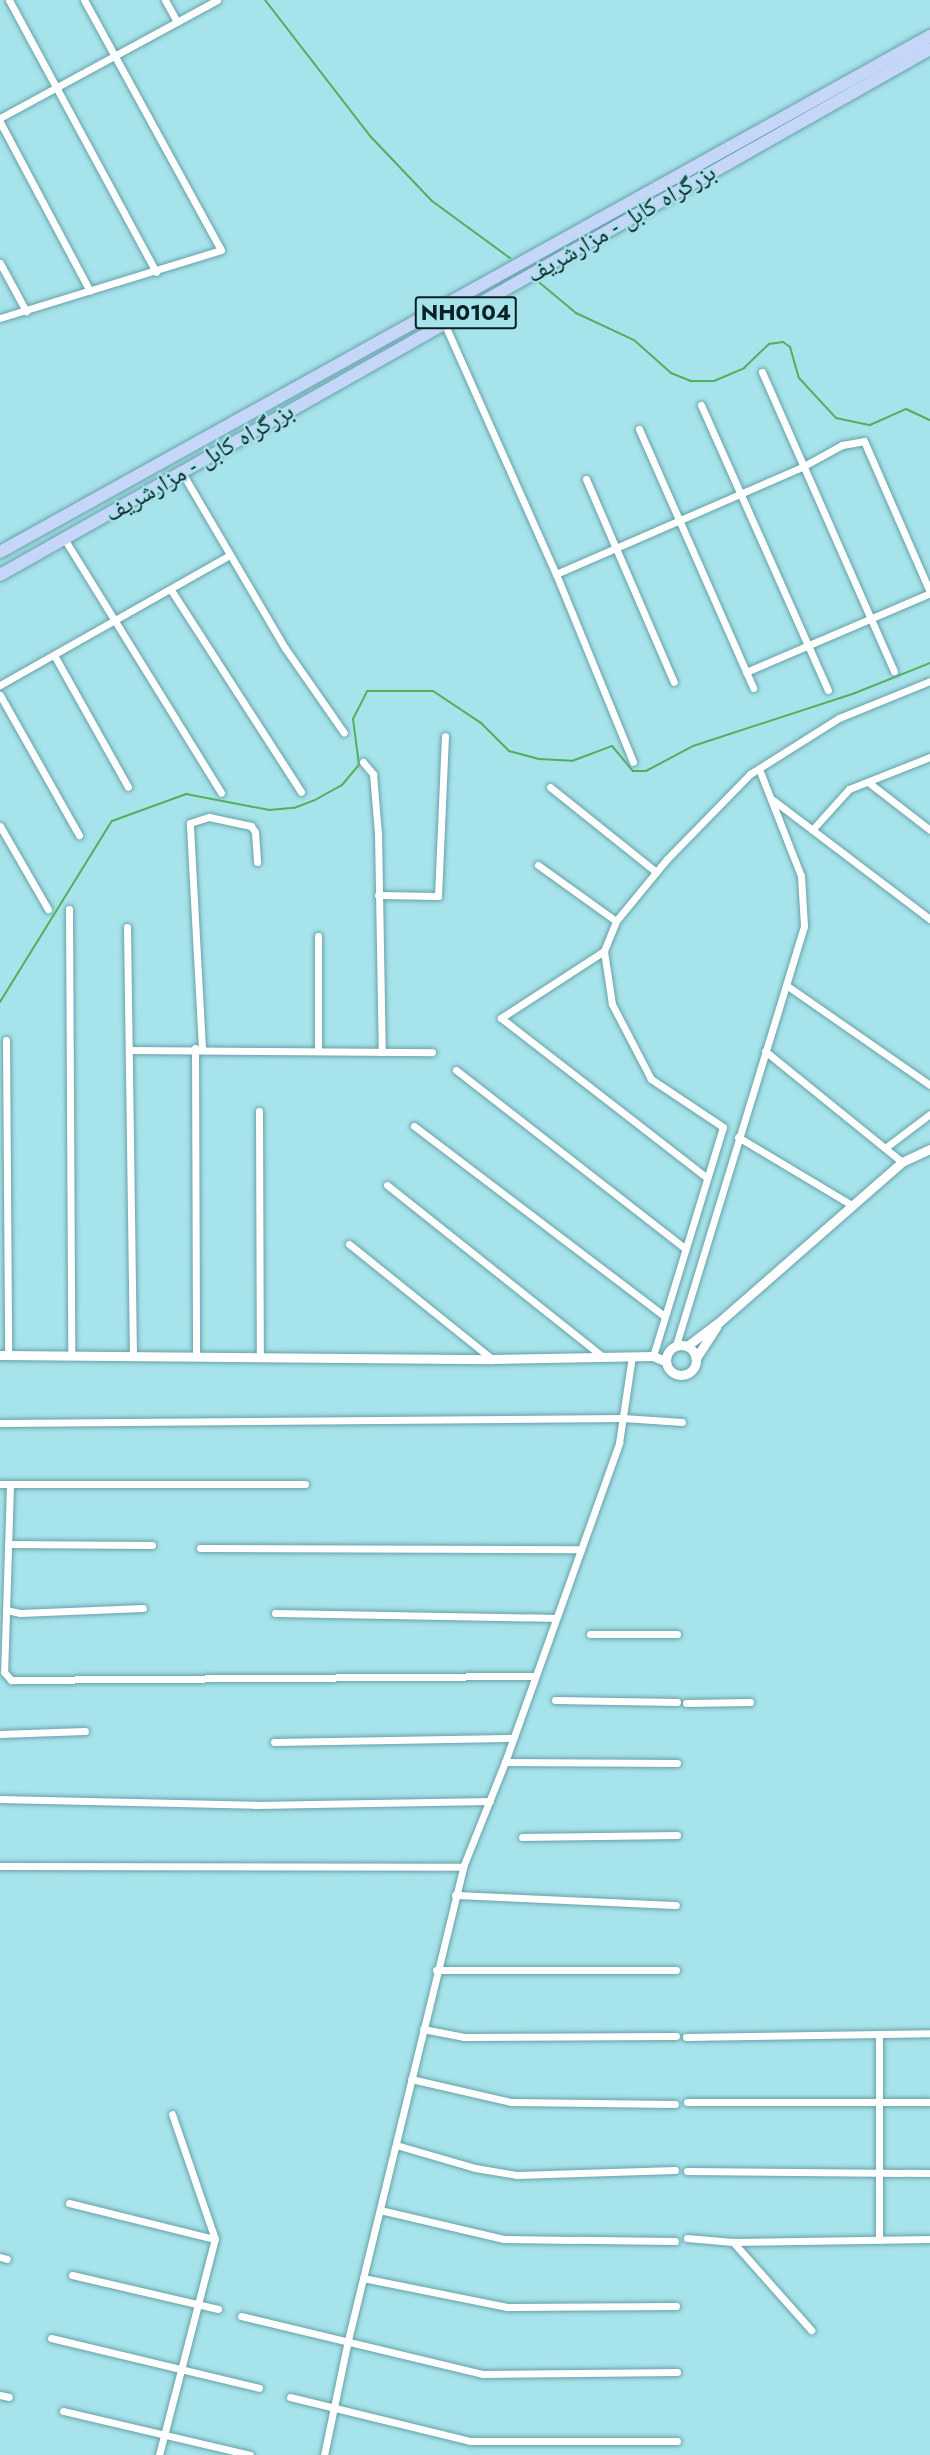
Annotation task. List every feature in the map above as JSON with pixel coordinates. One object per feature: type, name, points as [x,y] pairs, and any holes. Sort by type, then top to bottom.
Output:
[{"type":"highway","name":"بزرگراه کابل - مزارشریف","points":[[0,552],[930,36]]},
{"type":"highway","name":"بزرگراه کابل - مزارشریف","points":[[0,574],[65,540],[181,471],[445,325],[930,49]]},
{"type":"street","points":[[9,0],[58,86],[156,272]]},
{"type":"street","points":[[0,318],[156,272],[221,250],[84,0]]},
{"type":"street","points":[[165,0],[177,22]]},
{"type":"street","points":[[90,291],[0,120],[217,0]]},
{"type":"street","points":[[0,263],[26,311]]},
{"type":"street","points":[[445,325],[556,574],[633,762]]},
{"type":"street","points":[[762,372],[894,671]]},
{"type":"street","points":[[701,405],[828,690]]},
{"type":"street","points":[[639,429],[753,688]]},
{"type":"street","points":[[556,574],[802,467],[842,445],[864,441],[930,592],[746,672]]},
{"type":"street","points":[[181,471],[228,556],[344,733]]},
{"type":"street","points":[[586,479],[674,682]]},
{"type":"street","points":[[65,540],[221,793]]},
{"type":"street","points":[[0,685],[114,620],[171,591],[228,556]]},
{"type":"street","points":[[171,591],[301,792]]},
{"type":"street","points":[[54,655],[128,787]]},
{"type":"street","points":[[653,1356],[723,1127],[651,1079],[612,1004],[604,951],[616,921],[656,872],[759,769],[839,718],[930,681]]},
{"type":"street","points":[[0,694],[79,835]]},
{"type":"street","points":[[378,895],[438,896],[445,736]]},
{"type":"street","points":[[812,830],[840,796],[930,757]]},
{"type":"street","points":[[363,762],[373,774],[382,1052]]},
{"type":"street","points":[[666,1361],[668,1351],[676,1345],[804,926],[801,876],[759,769]]},
{"type":"street","points":[[868,782],[930,830]]},
{"type":"street","points":[[550,787],[656,872]]},
{"type":"street","points":[[771,799],[930,919]]},
{"type":"street","points":[[196,1354],[198,1048],[190,824],[209,817],[251,826],[255,832],[257,862]]},
{"type":"street","points":[[0,826],[48,909]]},
{"type":"street","points":[[538,865],[616,921]]},
{"type":"street","points":[[69,909],[71,1354]]},
{"type":"street","points":[[127,927],[133,1354]]},
{"type":"street","points":[[318,936],[318,1051]]},
{"type":"street","points":[[604,951],[501,1018],[707,1178]]},
{"type":"street","points":[[786,985],[930,1085]]},
{"type":"street","points":[[6,1040],[4,1355],[196,1354],[492,1359],[601,1355],[653,1356],[666,1361],[673,1373],[682,1376],[694,1368],[696,1358],[718,1323]]},
{"type":"street","points":[[130,1050],[198,1048],[432,1052]]},
{"type":"street","points":[[765,1051],[902,1162]]},
{"type":"street","points":[[456,1070],[685,1248]]},
{"type":"street","points":[[259,1111],[260,1355]]},
{"type":"street","points":[[885,1148],[930,1114]]},
{"type":"street","points":[[414,1126],[664,1316]]},
{"type":"street","points":[[738,1137],[850,1204]]},
{"type":"street","points":[[676,1345],[687,1346],[718,1323],[850,1204],[902,1162],[930,1149]]},
{"type":"street","points":[[387,1185],[601,1355]]},
{"type":"street","points":[[349,1244],[492,1359]]},
{"type":"street","points":[[687,1346],[696,1358]]},
{"type":"street","points":[[324,2455],[332,2407],[455,1895],[463,1867],[505,1762],[619,1443],[632,1356]]},
{"type":"street","points":[[0,1423],[623,1418],[682,1422]]},
{"type":"street","points":[[0,1484],[306,1484]]},
{"type":"street","points":[[10,1485],[4,1672],[11,1680],[535,1676]]},
{"type":"street","points":[[8,1544],[152,1545]]},
{"type":"street","points":[[200,1548],[580,1549]]},
{"type":"street","points":[[6,1610],[21,1612],[143,1608]]},
{"type":"street","points":[[275,1613],[556,1617]]},
{"type":"street","points":[[590,1634],[677,1634]]},
{"type":"street","points":[[555,1700],[677,1702]]},
{"type":"street","points":[[686,1703],[750,1702]]},
{"type":"street","points":[[0,1734],[85,1731]]},
{"type":"street","points":[[274,1742],[512,1738]]},
{"type":"street","points":[[505,1762],[677,1763]]},
{"type":"street","points":[[0,1799],[255,1805],[490,1801]]},
{"type":"street","points":[[522,1837],[677,1835]]},
{"type":"street","points":[[0,1866],[463,1867]]},
{"type":"street","points":[[455,1895],[676,1905]]},
{"type":"street","points":[[436,1970],[676,1970]]},
{"type":"street","points":[[423,2029],[464,2037],[676,2036]]},
{"type":"street","points":[[686,2037],[930,2033]]},
{"type":"street","points":[[879,2034],[879,2240]]},
{"type":"street","points":[[411,2079],[511,2102],[675,2104]]},
{"type":"street","points":[[687,2102],[930,2102]]},
{"type":"street","points":[[159,2455],[215,2239],[172,2114]]},
{"type":"street","points":[[396,2145],[475,2168],[517,2175],[675,2170]]},
{"type":"street","points":[[687,2171],[930,2173]]},
{"type":"street","points":[[69,2203],[215,2239]]},
{"type":"street","points":[[380,2210],[504,2239],[675,2241]]},
{"type":"street","points":[[687,2238],[733,2242],[930,2239]]},
{"type":"street","points":[[733,2242],[811,2330]]},
{"type":"street","points":[[72,2274],[218,2309]]},
{"type":"street","points":[[363,2278],[507,2307],[676,2306]]},
{"type":"street","points":[[241,2316],[483,2374],[677,2372]]},
{"type":"street","points":[[51,2338],[259,2388]]},
{"type":"street","points":[[0,2395],[9,2397]]},
{"type":"street","points":[[290,2397],[470,2441],[677,2441]]},
{"type":"street","points":[[63,2411],[250,2455]]},
{"type":"waterway","points":[[265,0],[371,137],[432,201],[510,258]]},
{"type":"waterway","points":[[534,278],[576,313],[634,340],[671,373],[691,381],[714,381],[744,368],[769,344],[783,342],[790,347],[799,378],[836,418],[870,425],[906,409],[930,420]]},
{"type":"waterway","points":[[0,1002],[112,821],[186,794],[269,810],[294,808],[315,800],[342,785],[359,765],[353,719],[367,691],[433,691],[481,723],[509,751],[539,759],[572,761],[612,746],[633,771],[646,771],[693,746],[855,693],[930,663]]}]
